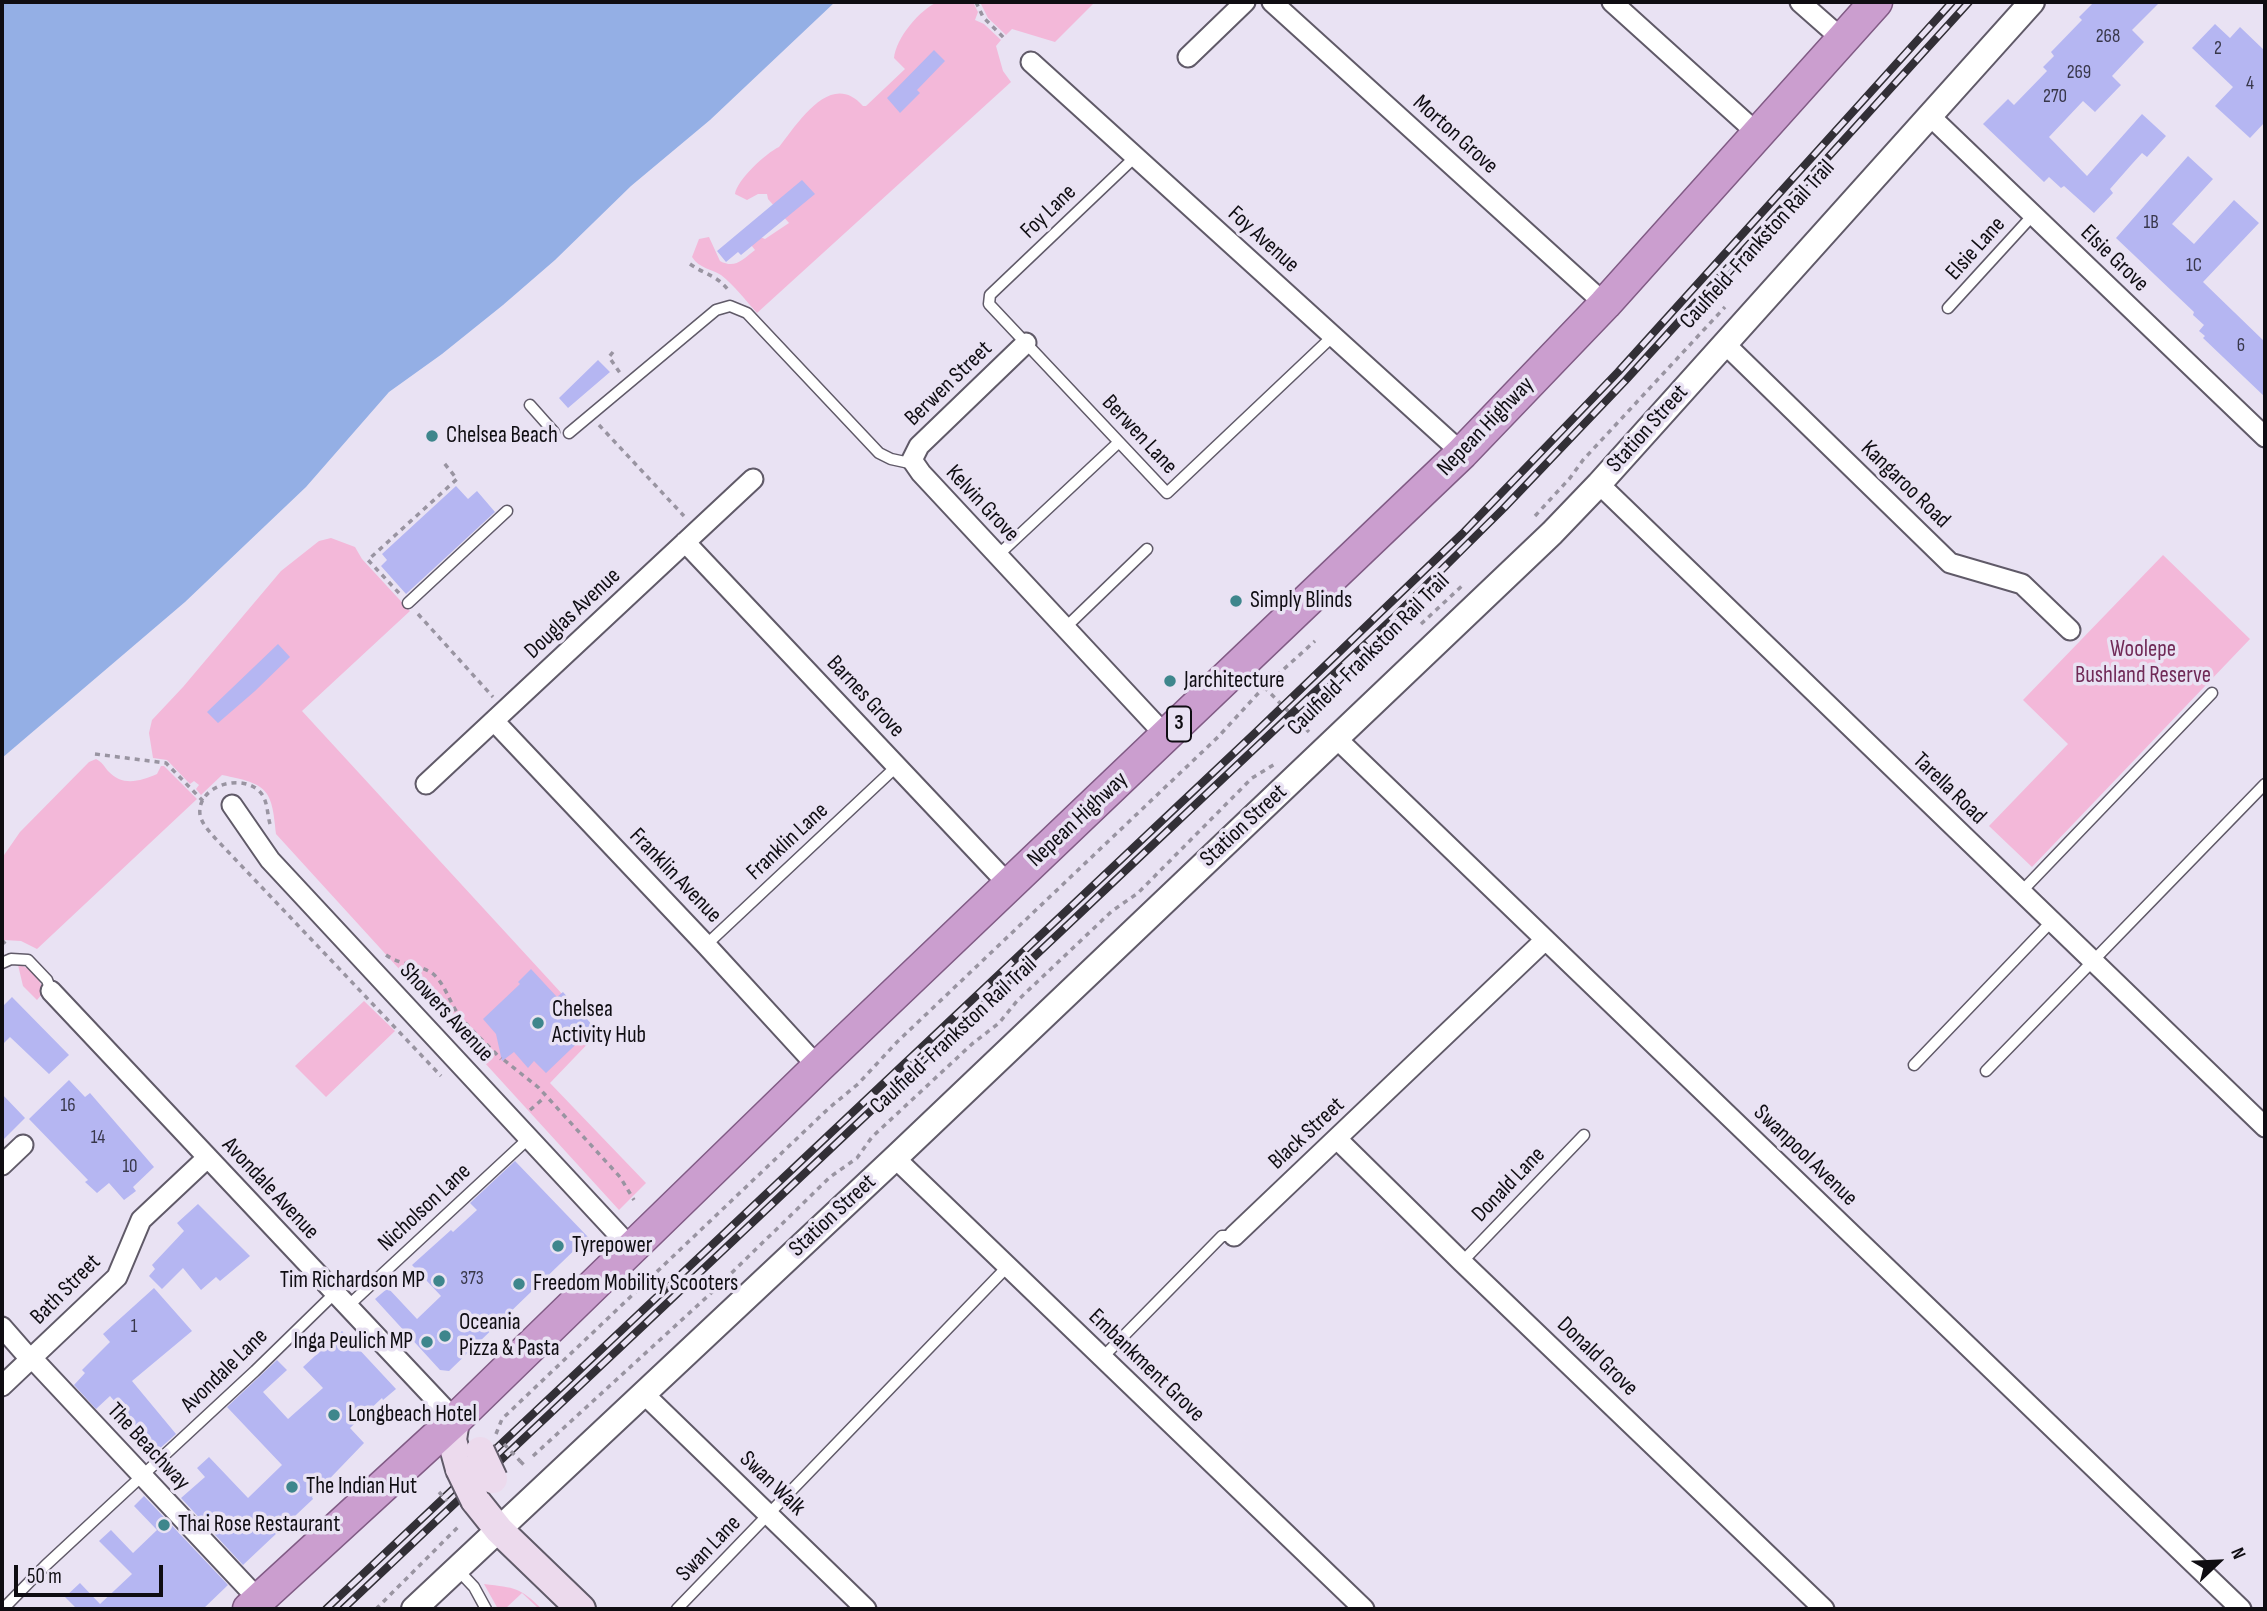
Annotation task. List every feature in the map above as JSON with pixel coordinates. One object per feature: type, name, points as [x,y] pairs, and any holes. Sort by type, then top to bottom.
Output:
[{"type":"highway","name":"Nepean Highway","points":[[254,1605],[455,1420],[818,1067],[1462,453],[1605,304],[1876,2]]},
{"type":"main road","points":[[455,1420],[452,1440],[485,1450]]},
{"type":"main road","points":[[485,1450],[499,1501],[499,1530]]},
{"type":"main road","points":[[485,1450],[475,1500],[499,1530],[581,1609]]},
{"type":"street","points":[[1188,57],[1245,2]]},
{"type":"street","name":"Morton Grove","points":[[1272,2],[1605,304]]},
{"type":"street","points":[[1612,2],[1757,133]]},
{"type":"street","points":[[1800,2],[1842,40]]},
{"type":"street","name":"Station Street","points":[[414,1609],[895,1158],[1552,533],[2032,2]]},
{"type":"street","name":"Foy Avenue","points":[[1031,62],[1462,453]]},
{"type":"street","name":"Elsie Grove","points":[[1930,116],[2265,437]]},
{"type":"street","name":"Berwen Street","points":[[914,464],[913,456],[919,446],[1026,343]]},
{"type":"street","name":"Kangaroo Road","points":[[1724,343],[1950,563],[2022,584],[2070,630]]},
{"type":"street","name":"Kelvin Grove","points":[[914,464],[1167,737]]},
{"type":"street","name":"Douglas Avenue","points":[[426,784],[753,479]]},
{"type":"street","name":"Tarella Road","points":[[1599,484],[2265,1127]]},
{"type":"street","name":"Barnes Grove","points":[[692,536],[897,766],[1009,885]]},
{"type":"street","name":"Franklin Avenue","points":[[494,722],[818,1067]]},
{"type":"street","name":"Swanpool Avenue","points":[[1336,738],[2241,1609]]},
{"type":"street","name":"Showers Avenue","points":[[232,805],[270,860],[632,1249]]},
{"type":"street","name":"Black Street","points":[[1234,1236],[1545,940]]},
{"type":"street","name":"Avondale Avenue","points":[[51,991],[455,1420]]},
{"type":"street","name":"Donald Grove","points":[[1338,1139],[1462,1262],[1824,1609]]},
{"type":"street","points":[[2,1165],[23,1144]]},
{"type":"street","name":"Bath Street","points":[[2,1386],[117,1277],[141,1220],[207,1158]]},
{"type":"street","name":"Embankment Grove","points":[[895,1158],[1364,1609]]},
{"type":"street","name":"The Beachway","points":[[2,1327],[142,1477],[254,1605]]},
{"type":"street","name":"Swan Walk","points":[[644,1394],[866,1609]]},
{"type":"lane","name":"Foy Lane","points":[[990,295],[1135,157]]},
{"type":"lane","name":"Elsie Lane","points":[[1948,308],[2033,215]]},
{"type":"lane","name":"Berwen Lane","points":[[990,295],[989,304],[1167,493],[1333,336]]},
{"type":"lane","name":"Kelvin Grove","points":[[590,415],[716,310],[736,307],[753,320],[878,453],[914,464]]},
{"type":"lane","points":[[530,405],[554,432]]},
{"type":"lane","points":[[569,433],[590,415]]},
{"type":"lane","points":[[997,556],[1119,442]]},
{"type":"lane","points":[[408,603],[507,511]]},
{"type":"lane","points":[[1065,628],[1147,549]]},
{"type":"lane","points":[[2021,892],[2212,693]]},
{"type":"lane","name":"Franklin Lane","points":[[706,945],[897,766]]},
{"type":"lane","points":[[1986,1071],[2265,784]]},
{"type":"lane","points":[[1914,1065],[2051,922]]},
{"type":"lane","points":[[2,963],[19,958],[31,962],[47,980],[51,991]]},
{"type":"lane","name":"Donald Lane","points":[[1462,1262],[1584,1135]]},
{"type":"lane","name":"Nicholson Lane","points":[[341,1299],[529,1138]]},
{"type":"lane","name":"Black Street","points":[[1102,1358],[1222,1236],[1234,1236]]},
{"type":"lane","name":"Swan Lane","points":[[677,1609],[1007,1267]]},
{"type":"lane","name":"Avondale Lane","points":[[2,1609],[255,1371],[341,1299]]},
{"type":"lane","points":[[457,1570],[474,1587],[486,1609]]},
{"type":"path","points":[[976,2],[983,17],[1006,40]]},
{"type":"path","points":[[690,264],[721,280]]},
{"type":"path","name":"Caulfield-Frankston Rail Trail","points":[[1527,525],[1583,460],[1734,298]]},
{"type":"path","points":[[612,381],[621,372],[609,357],[613,352]]},
{"type":"path","points":[[590,415],[692,536]]},
{"type":"path","name":"Caulfield-Frankston Rail Trail","points":[[1413,633],[1468,580]]},
{"type":"path","points":[[522,1463],[485,1450],[502,1419],[829,1108],[858,1084],[926,1014],[1218,737],[1264,687],[1315,640]]},
{"type":"path","points":[[1264,687],[1308,732]]},
{"type":"path","points":[[95,754],[166,763],[203,801]]},
{"type":"path","name":"Caulfield-Frankston Rail Trail","points":[[533,1456],[709,1295],[830,1177],[858,1158],[872,1138],[972,1044],[999,1023],[1017,1001],[1112,911],[1138,892],[1252,778],[1280,761]]},
{"type":"path","points":[[2,940],[7,946]]},
{"type":"path","points":[[503,1060],[539,1088],[620,1177],[634,1200]]},
{"type":"path","points":[[376,1609],[459,1526]]},
{"type":"green space","points":[[938,2],[973,2],[978,12],[975,20],[984,24],[1001,40],[996,46],[1003,71],[1011,82],[757,313],[726,279],[698,264],[692,257],[699,239],[709,237],[720,261],[734,264],[755,250],[751,245],[760,237],[765,239],[789,223],[768,199],[767,194],[758,194],[747,200],[735,194],[741,182],[760,161],[779,147],[805,114],[827,96],[839,93],[851,96],[866,106],[905,69],[894,58],[899,42],[917,18]]},
{"type":"green space","points":[[980,2],[1095,2],[1055,42],[1012,29],[1006,35],[988,18]]},
{"type":"green space","points":[[331,538],[355,547],[362,559],[410,611],[302,711],[598,1033],[550,1083],[646,1183],[619,1210],[276,834],[269,797],[258,785],[222,775],[201,795],[196,789],[199,785],[194,781],[190,784],[167,760],[153,758],[149,733],[152,720],[281,571],[319,541]]},
{"type":"green space","name":"Woolepe Bushland Reserve","points":[[2163,555],[2250,639],[2032,867],[1989,826],[2068,744],[2023,700]]},
{"type":"green space","points":[[96,759],[114,776],[126,781],[151,777],[164,766],[197,799],[37,949],[21,941],[4,940],[2,858],[20,832],[89,762]]},
{"type":"green space","points":[[18,965],[28,968],[38,979],[43,993],[37,1000],[23,986]]},
{"type":"green space","points":[[364,1001],[395,1031],[326,1097],[295,1066]]},
{"type":"green space","points":[[484,1584],[522,1592],[542,1609],[522,1593],[505,1609],[498,1609]]},
{"type":"water","points":[[2,2],[835,2],[710,120],[631,186],[555,260],[442,354],[389,392],[306,487],[185,602],[2,758]]},
{"type":"building","points":[[2094,2],[2160,2],[2132,30],[2144,42],[2112,76],[2121,85],[2095,112],[2083,101],[2049,137],[2087,176],[2142,114],[2166,136],[2147,157],[2142,153],[2110,189],[2113,193],[2094,213],[2064,186],[2061,188],[2049,177],[2044,182],[1983,124],[2008,99],[2014,105],[2047,71],[2043,67],[2054,56],[2051,52],[2082,20],[2079,17]]},
{"type":"building","points":[[2215,24],[2230,38],[2240,27],[2265,51],[2265,122],[2250,138],[2215,106],[2233,87],[2192,48]]},
{"type":"building","points":[[934,50],[945,61],[917,90],[920,93],[900,113],[887,98]]},
{"type":"building","points":[[2188,156],[2213,179],[2172,224],[2194,244],[2234,200],[2259,223],[2203,282],[2265,342],[2265,397],[2203,338],[2205,336],[2199,331],[2204,325],[2193,315],[2194,312],[2116,238]]},
{"type":"building","points":[[802,180],[815,194],[741,255],[738,252],[726,262],[717,251]]},
{"type":"building","points":[[598,360],[610,372],[568,408],[559,398]]},
{"type":"building","points":[[456,486],[468,499],[477,491],[495,512],[406,594],[381,566],[387,560],[382,554]]},
{"type":"building","points":[[278,644],[290,657],[218,723],[207,712]]},
{"type":"building","name":"Chelsea Activity Hub","points":[[531,969],[557,997],[563,992],[594,1027],[546,1073],[534,1061],[528,1068],[514,1052],[502,1061],[496,1034],[483,1019],[520,984],[518,982]]},
{"type":"building","points":[[12,997],[69,1055],[49,1074],[10,1037],[2,1045],[2,1007]]},
{"type":"building","points":[[69,1080],[85,1097],[90,1093],[154,1167],[133,1187],[136,1191],[124,1200],[109,1183],[97,1193],[85,1182],[88,1180],[29,1119]]},
{"type":"building","points":[[2,1094],[25,1118],[2,1141]]},
{"type":"building","points":[[515,1161],[588,1237],[449,1371],[440,1370],[375,1299],[388,1288],[417,1319],[441,1296],[412,1265],[477,1210],[470,1203]]},
{"type":"building","points":[[198,1204],[250,1256],[220,1281],[216,1277],[201,1290],[183,1268],[162,1289],[149,1276],[155,1269],[152,1265],[184,1231],[177,1223]]},
{"type":"building","points":[[154,1288],[192,1331],[132,1381],[176,1434],[157,1451],[110,1396],[96,1409],[74,1385],[85,1373],[82,1370],[110,1342],[103,1334]]},
{"type":"building","points":[[342,1331],[396,1389],[383,1400],[382,1398],[350,1428],[364,1443],[313,1499],[243,1565],[181,1498],[205,1477],[197,1468],[209,1457],[248,1498],[282,1465],[227,1407],[277,1360],[287,1370],[263,1392],[288,1419],[323,1388],[303,1367]]},
{"type":"building","points":[[144,1496],[228,1585],[203,1609],[77,1609],[65,1597],[80,1583],[100,1604],[132,1574],[99,1541],[111,1530],[133,1553],[157,1530],[134,1506]]},
{"type":"railway","points":[[326,1609],[1254,734],[1462,534],[1618,372],[1952,2]]},
{"type":"railway","points":[[343,1609],[1392,619],[1504,508],[1625,381],[1969,2]]},
{"type":"place","name":"Chelsea Beach","points":[[432,436]]},
{"type":"place","name":"Simply Blinds","points":[[1236,601]]},
{"type":"place","name":"Jarchitecture","points":[[1170,681]]},
{"type":"place","name":"Chelsea Activity Hub","points":[[538,1023]]},
{"type":"place","name":"Tyrepower","points":[[558,1246]]},
{"type":"place","name":"Tim Richardson MP","points":[[439,1281]]},
{"type":"place","name":"Freedom Mobility Scooters","points":[[519,1284]]},
{"type":"place","name":"Oceania Pizza & Pasta","points":[[445,1336]]},
{"type":"place","name":"Inga Peulich MP","points":[[427,1342]]},
{"type":"place","name":"Longbeach Hotel","points":[[334,1415]]},
{"type":"place","name":"The Indian Hut","points":[[292,1487]]},
{"type":"place","name":"Thai Rose Restaurant","points":[[164,1525]]}]
